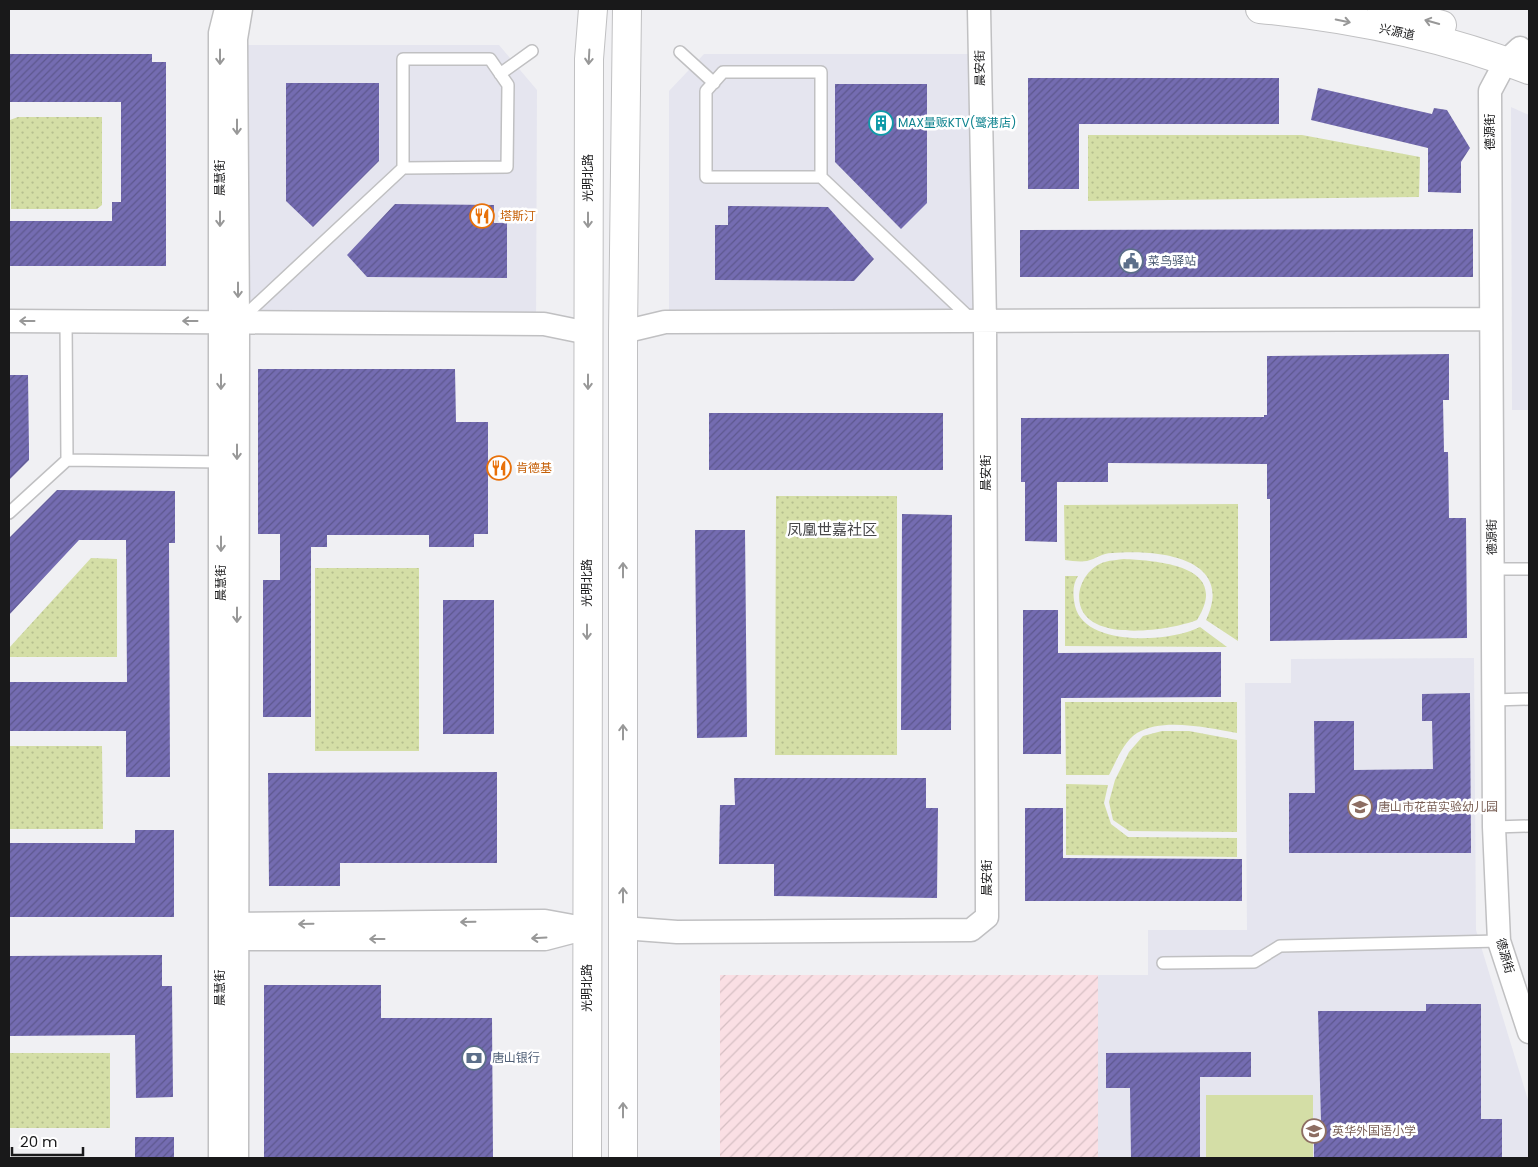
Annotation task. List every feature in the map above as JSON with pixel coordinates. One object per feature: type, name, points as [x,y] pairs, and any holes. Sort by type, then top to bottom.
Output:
[{"type":"main road","name":"光明北路","points":[[587,1158],[589,59],[593,9]]},
{"type":"main road","points":[[623,1158],[623,332],[627,9]]},
{"type":"main road","name":"兴源道","points":[[1260,9],[1312,14],[1521,58]]},
{"type":"main road","name":"兴源道","points":[[1382,9],[1521,58]]},
{"type":"main road","points":[[587,928],[623,928]]},
{"type":"street","name":"晨慧街","points":[[226,9],[220,34],[229,329],[221,462],[229,932],[237,1158]]},
{"type":"street","name":"晨慧街","points":[[220,1158],[229,932],[229,329],[236,39],[241,9]]},
{"type":"street","name":"晨安街","points":[[968,9],[979,329]]},
{"type":"street","name":"晨安街","points":[[623,928],[675,920],[967,925],[974,909],[979,329],[979,9]]},
{"type":"street","name":"德源街","points":[[1521,58],[1490,91],[1494,827],[1499,941],[1529,1032]]},
{"type":"street","points":[[9,321],[66,329],[229,329],[544,324],[588,333]]},
{"type":"street","points":[[623,332],[665,322],[979,329],[1490,325]]},
{"type":"street","points":[[9,337],[66,329]]},
{"type":"street","points":[[229,932],[545,921],[587,928]]},
{"type":"lane","points":[[500,74],[532,51]]},
{"type":"lane","points":[[680,52],[714,83]]},
{"type":"lane","points":[[229,329],[403,168],[507,167],[508,85],[490,59],[403,59],[403,168]]},
{"type":"lane","points":[[821,177],[821,72],[723,72],[706,91],[706,177],[821,177],[979,329]]},
{"type":"lane","points":[[66,329],[67,460]]},
{"type":"lane","points":[[9,513],[67,460],[221,462]]},
{"type":"lane","points":[[1493,569],[1529,569]]},
{"type":"lane","points":[[1493,700],[1529,699]]},
{"type":"lane","points":[[1494,827],[1529,826]]},
{"type":"lane","points":[[1163,964],[1254,962],[1280,946],[1499,941]]},
{"type":"shaded area","points":[[228,45],[499,45],[537,90],[536,333],[228,329]]},
{"type":"shaded area","points":[[704,54],[975,54],[979,329],[669,329],[669,91]]},
{"type":"shaded area","points":[[1511,107],[1529,115],[1529,410],[1512,410]]},
{"type":"shaded area","points":[[1474,658],[1476,930],[1529,1103],[1529,1158],[1098,1158],[1098,975],[1148,975],[1148,930],[1247,930],[1245,683],[1291,683],[1291,659]]},
{"type":"shaded area","points":[[720,975],[1098,975],[1098,1158],[720,1158]]},
{"type":"green space","points":[[18,117],[102,117],[102,205],[97,209],[11,209],[10,120]]},
{"type":"green space","points":[[1088,135],[1302,135],[1420,157],[1419,197],[1088,201]]},
{"type":"green space","points":[[776,496],[897,496],[897,755],[775,755]]},
{"type":"green space","points":[[1238,504],[1238,641],[1206,620],[1212,599],[1210,582],[1201,570],[1187,561],[1150,553],[1130,552],[1108,553],[1087,561],[1065,560],[1064,505]]},
{"type":"green space","points":[[91,558],[117,559],[117,657],[10,657],[9,648]]},
{"type":"green space","points":[[1124,559],[1172,565],[1187,570],[1199,577],[1205,588],[1205,602],[1197,620],[1171,627],[1137,631],[1104,627],[1092,621],[1083,612],[1080,605],[1080,589],[1083,582],[1092,569],[1098,565],[1107,561]]},
{"type":"green space","points":[[315,568],[419,568],[419,751],[315,751]]},
{"type":"green space","points":[[1065,576],[1078,576],[1074,591],[1075,606],[1082,620],[1095,629],[1111,635],[1130,638],[1150,638],[1170,636],[1200,627],[1227,647],[1065,646]]},
{"type":"green space","points":[[1065,702],[1237,702],[1237,733],[1186,725],[1148,728],[1132,737],[1120,752],[1109,775],[1066,775]]},
{"type":"green space","points":[[1162,731],[1189,731],[1237,740],[1237,832],[1129,831],[1113,820],[1109,802],[1115,780],[1129,752],[1143,736]]},
{"type":"green space","points":[[9,746],[102,746],[103,829],[9,829]]},
{"type":"green space","points":[[1066,784],[1108,785],[1104,803],[1111,824],[1128,837],[1237,838],[1237,857],[1066,855]]},
{"type":"green space","points":[[9,1053],[110,1053],[110,1128],[9,1128]]},
{"type":"green space","points":[[1206,1095],[1313,1095],[1313,1158],[1206,1158]]},
{"type":"building","points":[[9,54],[152,54],[152,62],[166,62],[166,266],[9,266],[9,221],[112,221],[112,202],[121,202],[121,102],[9,102]]},
{"type":"building","points":[[1028,78],[1279,78],[1279,124],[1079,124],[1079,189],[1028,189]]},
{"type":"building","points":[[286,83],[379,83],[379,161],[313,227],[286,201]]},
{"type":"building","name":"MAX量贩KTV(鹭港店)","points":[[835,84],[927,84],[927,203],[901,229],[835,162]]},
{"type":"building","points":[[1318,88],[1432,114],[1434,108],[1447,110],[1470,148],[1461,162],[1461,193],[1428,192],[1428,148],[1311,120]]},
{"type":"building","points":[[395,204],[494,205],[494,223],[507,223],[507,278],[367,277],[347,255]]},
{"type":"building","points":[[728,206],[828,207],[874,259],[854,281],[715,280],[715,225],[728,225]]},
{"type":"building","points":[[1473,229],[1473,277],[1020,277],[1020,230]]},
{"type":"building","points":[[1449,354],[1449,400],[1443,400],[1444,452],[1448,452],[1449,518],[1466,518],[1467,638],[1270,641],[1270,499],[1267,499],[1267,464],[1108,463],[1108,482],[1057,482],[1057,542],[1025,541],[1025,482],[1021,482],[1021,418],[1264,417],[1264,415],[1267,415],[1267,356]]},
{"type":"building","points":[[258,369],[455,369],[456,422],[488,422],[488,534],[474,534],[474,547],[429,547],[429,535],[327,535],[327,547],[311,547],[311,717],[263,717],[263,580],[280,580],[280,534],[258,534]]},
{"type":"building","points":[[9,375],[28,375],[29,460],[9,480]]},
{"type":"building","points":[[709,413],[943,413],[943,470],[709,470]]},
{"type":"building","points":[[57,490],[175,491],[175,543],[169,543],[170,777],[126,777],[126,731],[9,731],[9,682],[127,682],[126,540],[79,540],[9,615],[9,538]]},
{"type":"building","points":[[902,514],[952,515],[951,730],[901,730]]},
{"type":"building","points":[[695,530],[745,530],[747,737],[697,738]]},
{"type":"building","points":[[443,600],[494,600],[494,734],[443,734]]},
{"type":"building","points":[[1023,610],[1058,610],[1058,653],[1221,652],[1221,697],[1061,698],[1061,754],[1023,754]]},
{"type":"building","points":[[1470,693],[1471,853],[1289,853],[1289,793],[1315,793],[1314,721],[1354,721],[1354,770],[1433,769],[1432,721],[1422,721],[1422,694]]},
{"type":"building","points":[[497,772],[497,863],[340,863],[340,886],[269,886],[268,773]]},
{"type":"building","points":[[734,778],[926,778],[926,808],[938,808],[937,898],[774,896],[774,864],[719,864],[720,805],[735,805]]},
{"type":"building","points":[[1025,808],[1063,808],[1063,858],[1242,859],[1242,901],[1025,901]]},
{"type":"building","points":[[135,830],[174,830],[174,917],[9,917],[9,843],[135,843]]},
{"type":"building","points":[[162,955],[162,986],[172,986],[173,1097],[136,1098],[135,1035],[9,1036],[9,956]]},
{"type":"building","points":[[264,985],[381,985],[381,1018],[492,1018],[493,1158],[264,1158]]},
{"type":"building","points":[[1426,1004],[1481,1004],[1481,1119],[1502,1119],[1502,1158],[1314,1158],[1314,1121],[1321,1121],[1318,1011],[1426,1011]]},
{"type":"building","points":[[1251,1052],[1251,1077],[1200,1077],[1200,1158],[1131,1158],[1130,1088],[1106,1088],[1106,1053]]},
{"type":"building","points":[[135,1137],[174,1137],[174,1158],[135,1158]]},
{"type":"place","name":"MAX量贩KTV(鹭港店)","points":[[881,123]]},
{"type":"place","name":"塔斯汀","points":[[482,216]]},
{"type":"place","name":"菜鸟驿站","points":[[1131,261]]},
{"type":"place","name":"肯德基","points":[[499,468]]},
{"type":"place","name":"唐山市花苗实验幼儿园","points":[[1360,807]]},
{"type":"place","name":"唐山银行","points":[[474,1058]]},
{"type":"place","name":"英华外国语小学","points":[[1314,1131]]},
{"type":"district","name":"凤凰世嘉社区","points":[[832,530]]}]
